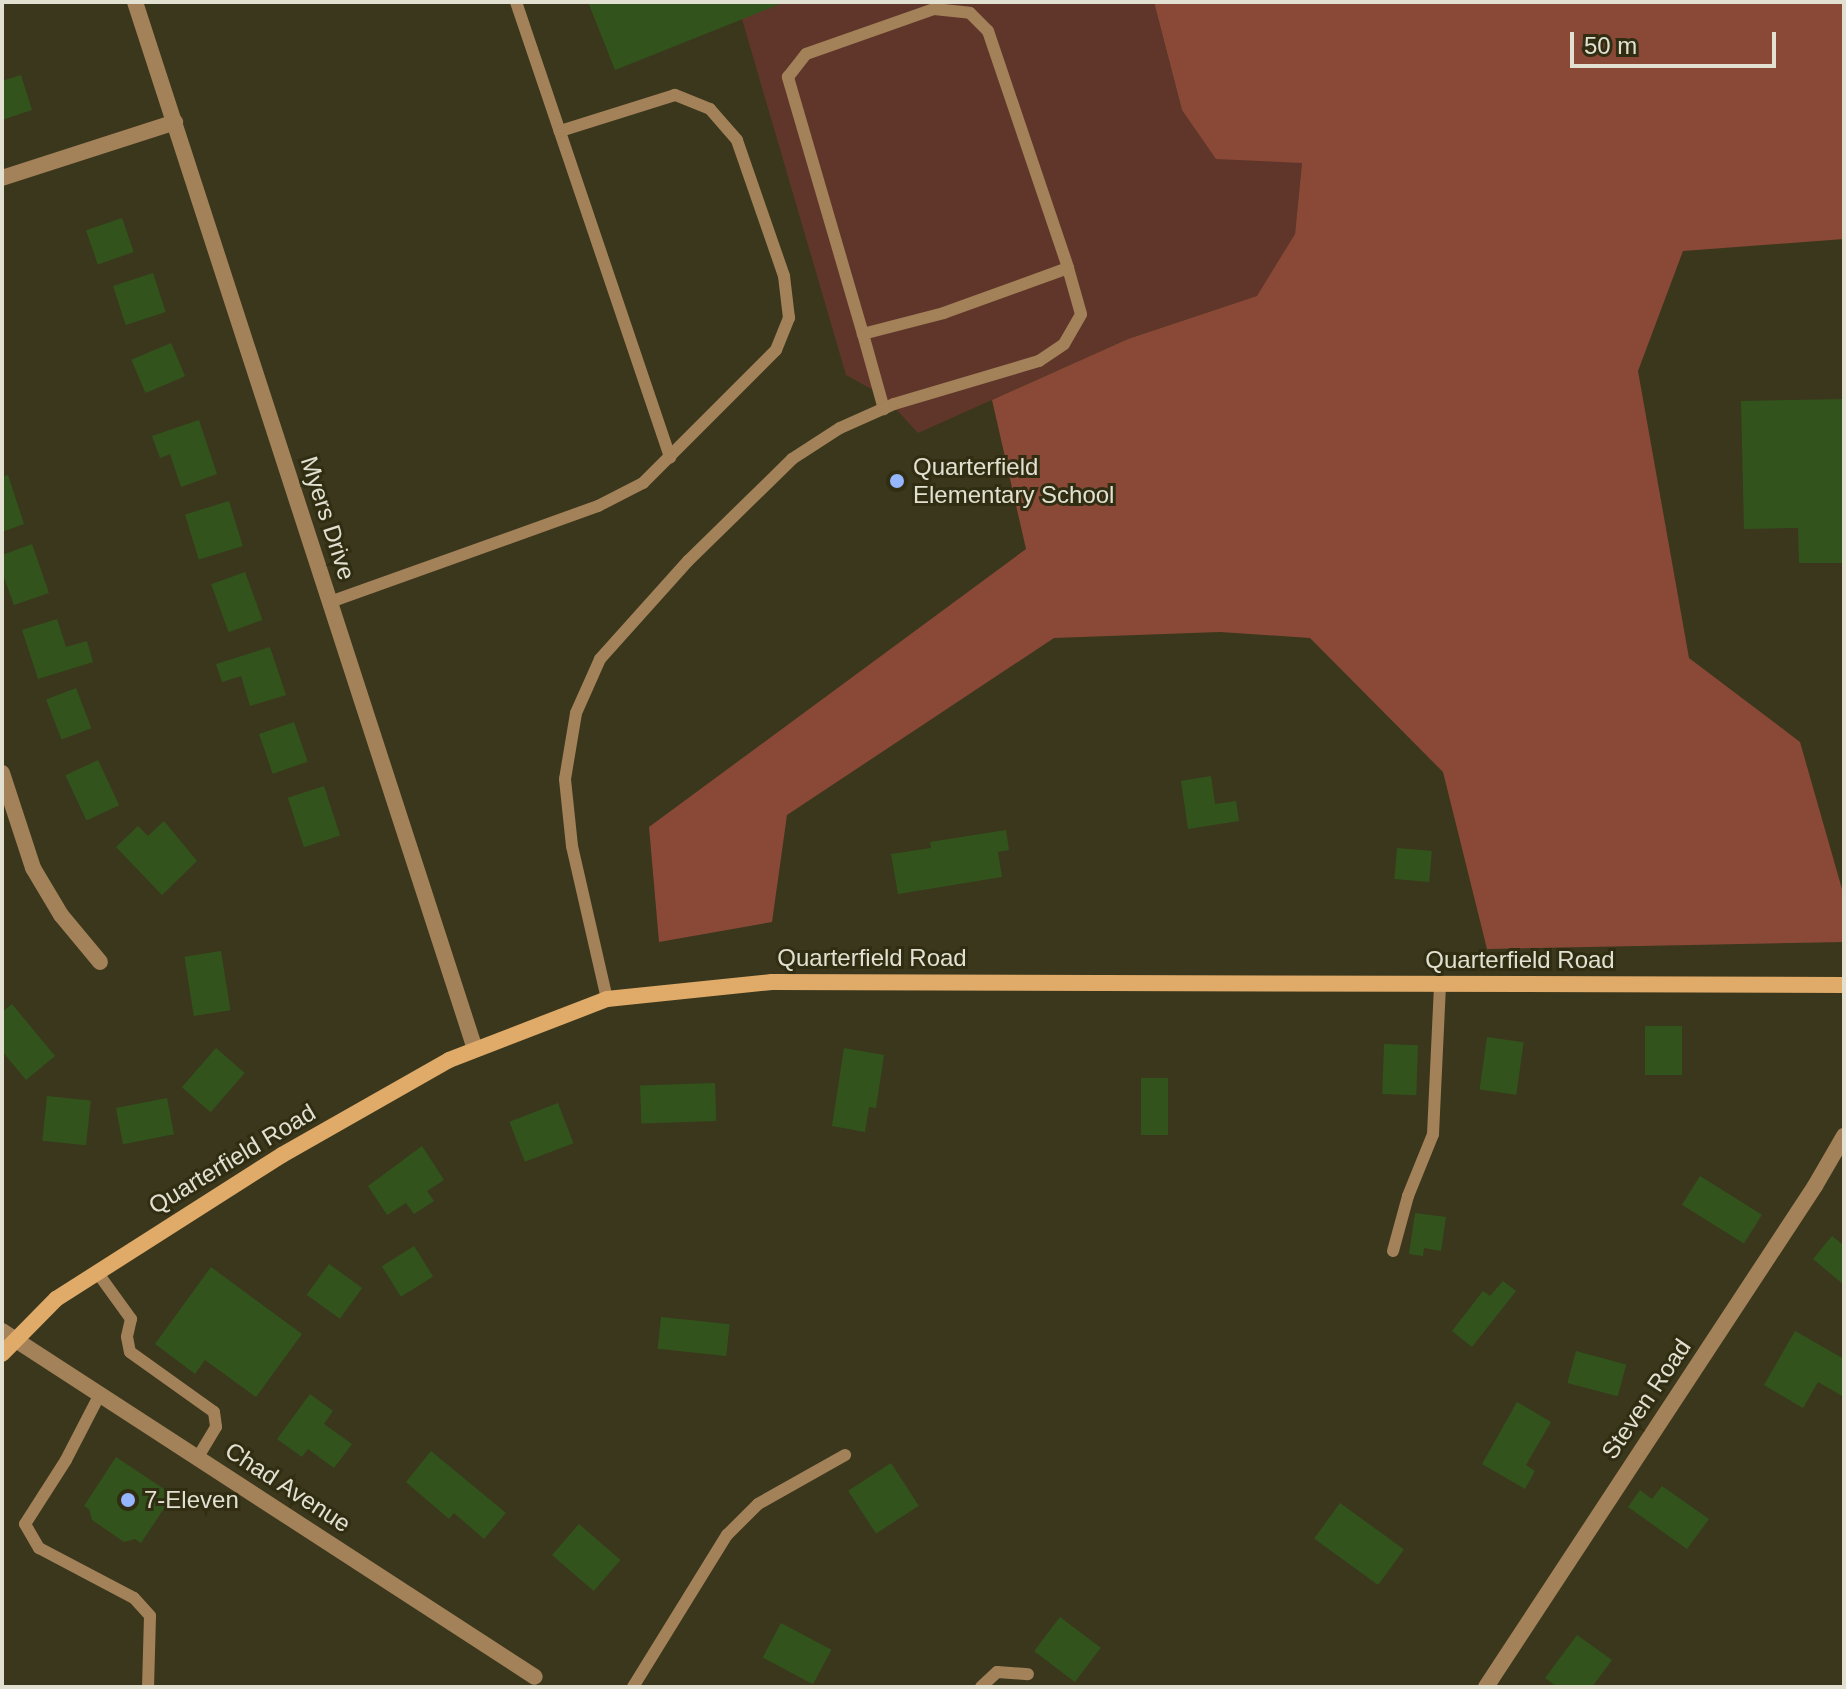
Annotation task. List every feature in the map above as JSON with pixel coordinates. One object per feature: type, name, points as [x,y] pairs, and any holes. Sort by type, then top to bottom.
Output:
[{"type":"street","name":"Myers Drive","points":[[135,2],[475,1049]]},
{"type":"street","points":[[2,178],[175,122]]},
{"type":"street","points":[[2,773],[33,868],[61,915],[100,962]]},
{"type":"street","name":"Quarterfield Road","points":[[2,1354],[8,1334],[56,1299],[282,1155],[475,1049],[607,999],[772,982],[1844,985]]},
{"type":"street","name":"Steven Road","points":[[1486,1687],[1815,1186],[1844,1136]]},
{"type":"street","name":"Chad Avenue","points":[[8,1334],[535,1677]]},
{"type":"lane","points":[[516,2],[670,458]]},
{"type":"lane","points":[[607,999],[572,846],[565,779],[576,713],[600,659],[688,561],[792,459],[840,428],[884,409],[1039,361],[1064,344],[1081,314],[988,31],[970,13],[934,9],[806,54],[788,77],[884,409]]},
{"type":"lane","points":[[330,602],[598,506],[643,483],[776,350],[789,318],[779,261],[737,140],[710,109],[675,95],[560,131]]},
{"type":"lane","points":[[863,334],[944,313],[1068,268]]},
{"type":"lane","points":[[1393,1251],[1408,1196],[1433,1134],[1440,983]]},
{"type":"lane","points":[[97,1272],[131,1319],[127,1337],[130,1352],[214,1412],[216,1427],[198,1457]]},
{"type":"lane","points":[[100,1394],[66,1460],[25,1524],[39,1548],[134,1598],[150,1616],[148,1687]]},
{"type":"lane","points":[[633,1687],[727,1535],[758,1504],[845,1455]]},
{"type":"lane","points":[[981,1687],[997,1672],[1028,1674]]},
{"type":"shaded area","points":[[737,2],[1154,2],[1182,110],[1302,162],[1295,234],[1258,296],[1128,339],[918,433],[884,396],[846,375]]},
{"type":"shaded area","points":[[1154,2],[1844,2],[1844,239],[1683,251],[1638,371],[1689,658],[1800,742],[1844,896],[1844,942],[1487,949],[1443,772],[1310,638],[1220,632],[1054,638],[787,815],[772,922],[659,942],[649,827],[1026,549],[992,400],[1128,339],[1257,296],[1295,234],[1302,163],[1216,159],[1182,110]]},
{"type":"building","points":[[588,2],[785,2],[615,70]]},
{"type":"building","points":[[21,75],[32,110],[2,120],[2,81]]},
{"type":"building","points":[[122,218],[134,252],[98,264],[86,230]]},
{"type":"building","points":[[153,273],[166,312],[126,325],[113,286]]},
{"type":"building","points":[[171,343],[185,376],[145,393],[131,360]]},
{"type":"building","points":[[1844,399],[1844,563],[1799,563],[1798,528],[1744,529],[1741,401]]},
{"type":"building","points":[[199,420],[217,474],[181,487],[170,454],[160,458],[152,436]]},
{"type":"building","points":[[8,475],[24,524],[2,532],[2,477]]},
{"type":"building","points":[[229,501],[243,546],[199,559],[185,514]]},
{"type":"building","points":[[32,544],[49,593],[14,605],[2,572],[2,555]]},
{"type":"building","points":[[245,572],[262,620],[229,632],[211,584]]},
{"type":"building","points":[[57,619],[66,647],[87,641],[93,662],[38,679],[22,630]]},
{"type":"building","points":[[270,647],[286,695],[250,706],[241,676],[222,682],[216,664]]},
{"type":"building","points":[[76,688],[91,728],[62,740],[46,699]]},
{"type":"building","points":[[294,722],[308,762],[273,774],[259,734]]},
{"type":"building","points":[[98,760],[119,805],[87,821],[65,775]]},
{"type":"building","points":[[1211,776],[1215,804],[1236,801],[1239,821],[1188,829],[1181,781]]},
{"type":"building","points":[[324,786],[340,835],[304,847],[288,798]]},
{"type":"building","points":[[164,821],[197,861],[162,895],[116,847],[138,826],[148,836]]},
{"type":"building","points":[[1006,830],[1009,850],[998,852],[1002,877],[898,894],[891,854],[931,848],[930,842]]},
{"type":"building","points":[[1397,848],[1432,851],[1429,882],[1394,879]]},
{"type":"building","points":[[221,951],[230,1010],[194,1016],[184,957]]},
{"type":"building","points":[[12,1004],[55,1056],[26,1080],[2,1051],[2,1012]]},
{"type":"building","points":[[1645,1026],[1682,1026],[1682,1075],[1645,1075]]},
{"type":"building","points":[[1487,1037],[1524,1042],[1516,1095],[1480,1089]]},
{"type":"building","points":[[1384,1044],[1418,1045],[1416,1095],[1382,1094]]},
{"type":"building","points":[[216,1048],[245,1073],[211,1112],[182,1087]]},
{"type":"building","points":[[844,1048],[884,1055],[876,1108],[869,1107],[865,1132],[832,1126]]},
{"type":"building","points":[[1141,1078],[1168,1078],[1168,1135],[1141,1135]]},
{"type":"building","points":[[715,1083],[716,1121],[641,1124],[640,1086]]},
{"type":"building","points":[[47,1096],[91,1101],[86,1145],[42,1141]]},
{"type":"building","points":[[167,1098],[174,1134],[123,1144],[116,1108]]},
{"type":"building","points":[[558,1103],[573,1143],[525,1162],[509,1122]]},
{"type":"building","points":[[422,1146],[444,1180],[427,1191],[434,1201],[414,1214],[406,1203],[387,1215],[368,1186]]},
{"type":"building","points":[[1700,1176],[1762,1215],[1744,1244],[1682,1205]]},
{"type":"building","points":[[1415,1213],[1446,1217],[1441,1251],[1424,1248],[1423,1256],[1409,1254]]},
{"type":"building","points":[[1832,1236],[1842,1244],[1844,1242],[1844,1285],[1813,1259]]},
{"type":"building","points":[[414,1246],[433,1277],[401,1297],[382,1266]]},
{"type":"building","points":[[329,1264],[362,1288],[340,1319],[307,1295]]},
{"type":"building","points":[[211,1267],[302,1334],[256,1397],[205,1360],[195,1374],[155,1344]]},
{"type":"building","points":[[1503,1281],[1516,1291],[1472,1347],[1452,1331],[1483,1291],[1490,1296]]},
{"type":"building","points":[[661,1317],[730,1324],[726,1356],[658,1349]]},
{"type":"building","points":[[1795,1331],[1844,1359],[1844,1397],[1818,1382],[1803,1408],[1764,1385]]},
{"type":"building","points":[[1576,1351],[1626,1364],[1618,1396],[1567,1383]]},
{"type":"building","points":[[310,1394],[333,1411],[324,1424],[352,1444],[334,1468],[308,1449],[302,1457],[277,1439]]},
{"type":"building","points":[[1517,1402],[1551,1422],[1526,1465],[1535,1471],[1525,1489],[1482,1464]]},
{"type":"building","points":[[431,1451],[506,1513],[484,1539],[454,1513],[449,1519],[406,1482]]},
{"type":"building","name":"7-Eleven","points":[[116,1457],[173,1495],[141,1543],[135,1539],[124,1542],[92,1520],[89,1509],[84,1506]]},
{"type":"building","points":[[891,1463],[919,1506],[876,1534],[848,1491]]},
{"type":"building","points":[[1662,1486],[1709,1519],[1687,1549],[1628,1507],[1640,1490],[1652,1499]]},
{"type":"building","points":[[1340,1503],[1404,1549],[1378,1585],[1314,1539]]},
{"type":"building","points":[[579,1524],[621,1560],[594,1591],[552,1555]]},
{"type":"building","points":[[1060,1617],[1101,1648],[1075,1682],[1034,1651]]},
{"type":"building","points":[[781,1623],[831,1650],[813,1684],[763,1657]]},
{"type":"building","points":[[1577,1635],[1612,1660],[1592,1687],[1557,1687],[1545,1678]]},
{"type":"place","name":"Quarterfield Elementary School","points":[[897,481]]},
{"type":"place","name":"7-Eleven","points":[[128,1500]]}]
